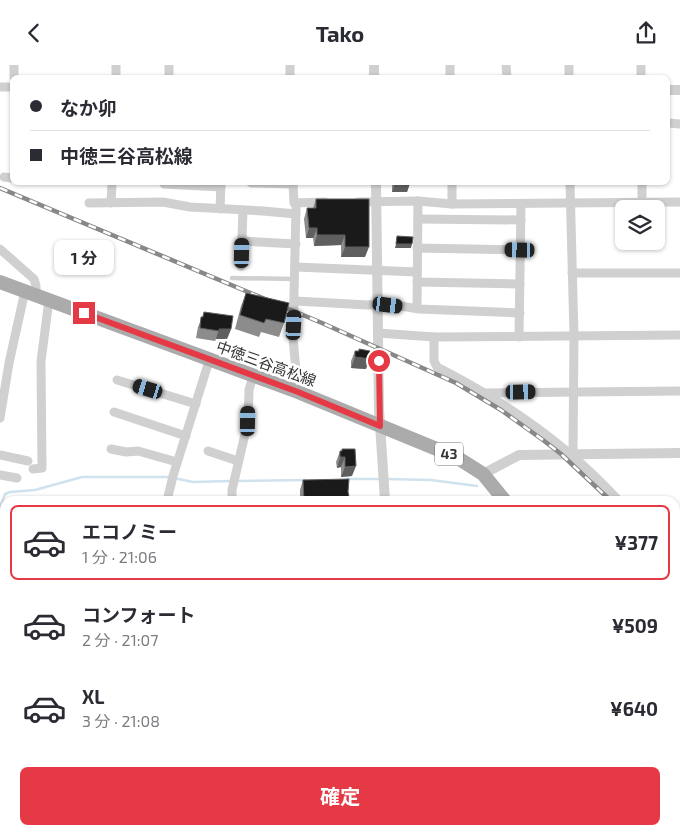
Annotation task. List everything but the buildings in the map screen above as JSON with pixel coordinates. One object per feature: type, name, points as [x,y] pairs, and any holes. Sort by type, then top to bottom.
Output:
[{"type":"main road","name":"中徳三谷高松線","points":[[0,282],[209,361],[298,392],[444,452],[467,463],[483,474],[501,496]]},
{"type":"street","points":[[111,203],[112,185]]},
{"type":"street","points":[[164,185],[164,202]]},
{"type":"street","points":[[220,209],[221,185]]},
{"type":"street","points":[[293,185],[294,203],[296,203],[294,338],[298,392]]},
{"type":"street","points":[[376,185],[380,426],[385,496]]},
{"type":"street","points":[[452,185],[452,204]]},
{"type":"street","points":[[570,185],[574,335],[571,454]]},
{"type":"street","points":[[642,185],[642,200]]},
{"type":"street","points":[[416,308],[418,201]]},
{"type":"street","points":[[346,202],[418,201],[452,204],[615,202]]},
{"type":"street","points":[[88,203],[164,202],[190,207],[296,214]]},
{"type":"street","points":[[296,203],[336,202]]},
{"type":"street","points":[[665,202],[680,202]]},
{"type":"street","points":[[519,337],[521,204]]},
{"type":"street","points":[[241,265],[242,210]]},
{"type":"street","points":[[418,219],[520,220]]},
{"type":"street","points":[[242,241],[296,244]]},
{"type":"street","points":[[417,248],[520,250]]},
{"type":"street","points":[[0,249],[34,279],[36,286],[36,295],[10,358],[0,418]]},
{"type":"street","points":[[296,267],[377,270],[417,277],[520,284]]},
{"type":"street","points":[[572,273],[680,273]]},
{"type":"street","points":[[0,455],[42,469],[41,361],[46,307],[36,295]]},
{"type":"street","points":[[295,301],[520,313]]},
{"type":"street","points":[[378,333],[434,337],[680,335]]},
{"type":"street","points":[[434,337],[434,361],[437,367],[486,393],[553,439],[614,496]]},
{"type":"street","points":[[168,496],[209,361]]},
{"type":"street","points":[[232,496],[233,482],[248,421],[249,390],[253,376]]},
{"type":"street","points":[[117,380],[196,404]]},
{"type":"street","points":[[486,393],[680,391]]},
{"type":"street","points":[[114,411],[186,436]]},
{"type":"street","points":[[111,449],[126,452],[138,451],[178,462]]},
{"type":"street","points":[[208,451],[238,461]]},
{"type":"street","points":[[483,474],[519,455],[680,453]]},
{"type":"street","points":[[0,475],[17,478]]},
{"type":"lane","points":[[232,277],[296,279]]},
{"type":"waterway","points":[[4,496],[10,492],[35,490],[82,477],[169,477],[193,482],[231,481]]},
{"type":"waterway","points":[[347,479],[381,479]]},
{"type":"waterway","points":[[387,479],[431,480],[477,486]]},
{"type":"waterway","points":[[237,481],[306,480]]},
{"type":"railway","points":[[0,188],[322,323],[456,383],[501,410],[543,440],[561,454],[606,496]]},
{"type":"route","points":[[84,313],[209,361],[298,392],[380,426],[379,361]]}]
